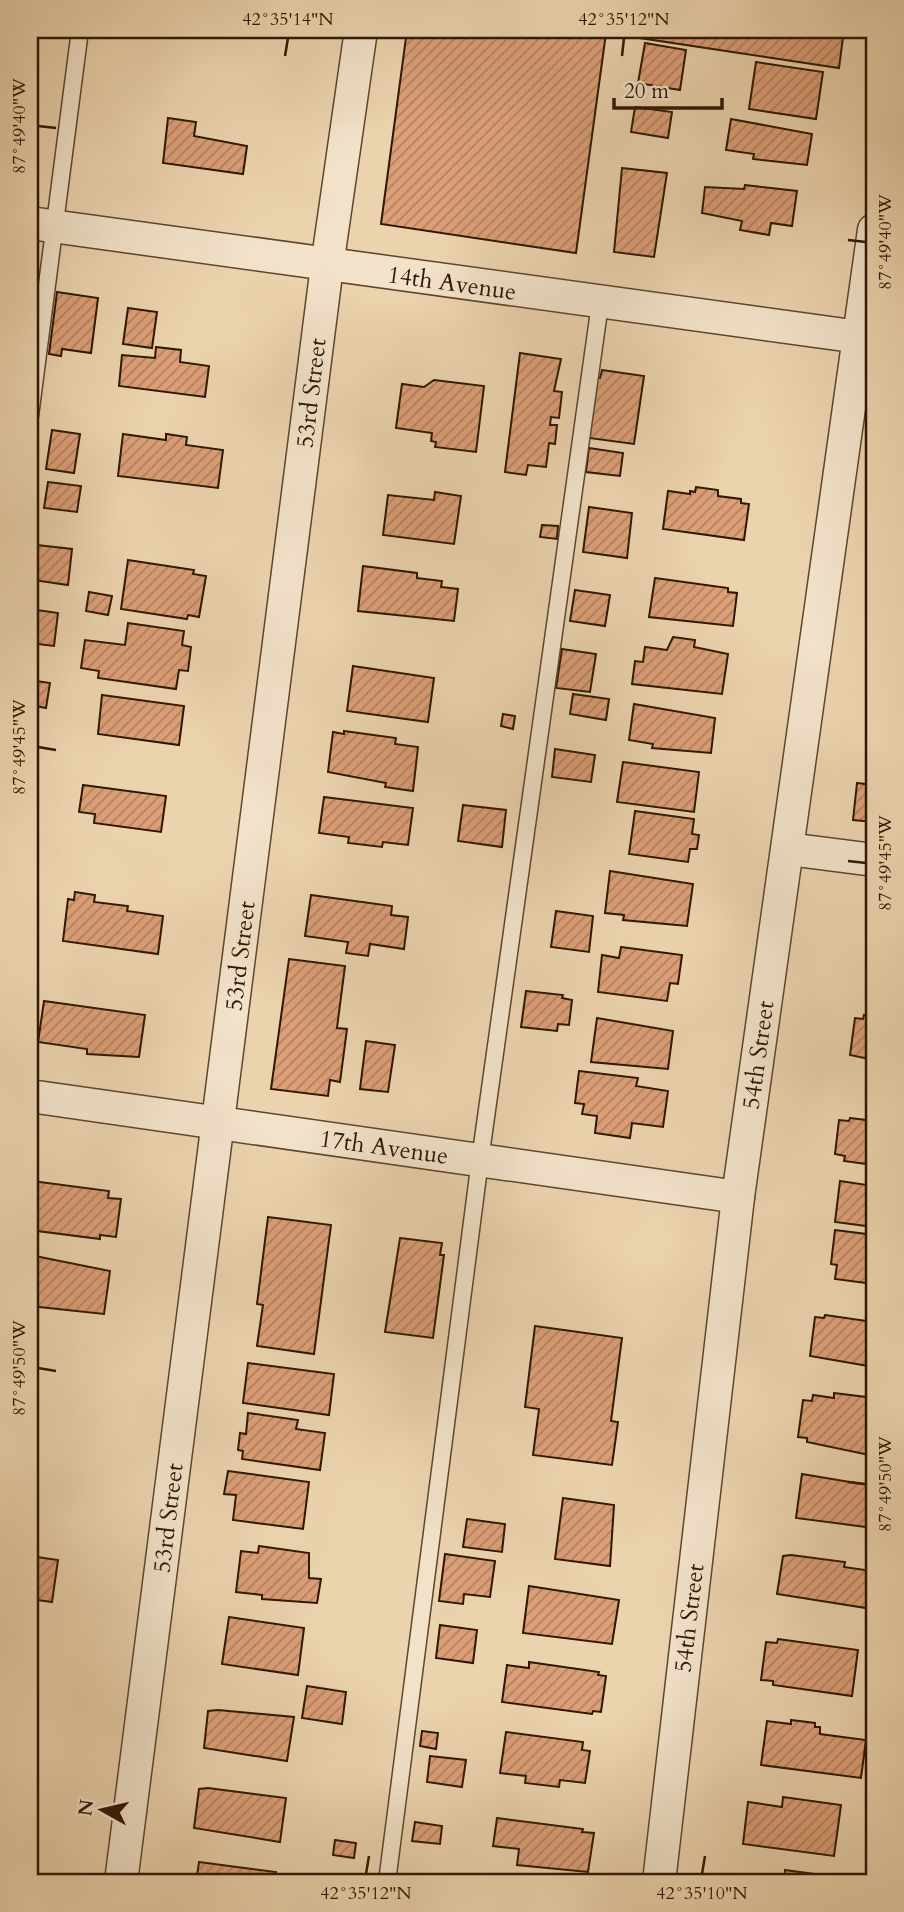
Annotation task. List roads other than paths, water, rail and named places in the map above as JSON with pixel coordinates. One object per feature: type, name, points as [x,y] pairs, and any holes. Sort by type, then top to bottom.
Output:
[{"type":"street","name":"53rd Street","points":[[121,1882],[327,266],[361,30]]},
{"type":"street","name":"14th Avenue","points":[[42,225],[600,304],[867,338]]},
{"type":"street","name":"54th Street","points":[[659,1882],[738,1197],[788,849],[867,338],[874,230]]},
{"type":"street","points":[[788,849],[874,860]]},
{"type":"street","name":"17th Avenue","points":[[30,1096],[738,1197]]},
{"type":"lane","points":[[30,416],[42,225],[80,30]]},
{"type":"lane","points":[[387,1882],[480,1160],[600,304]]}]
